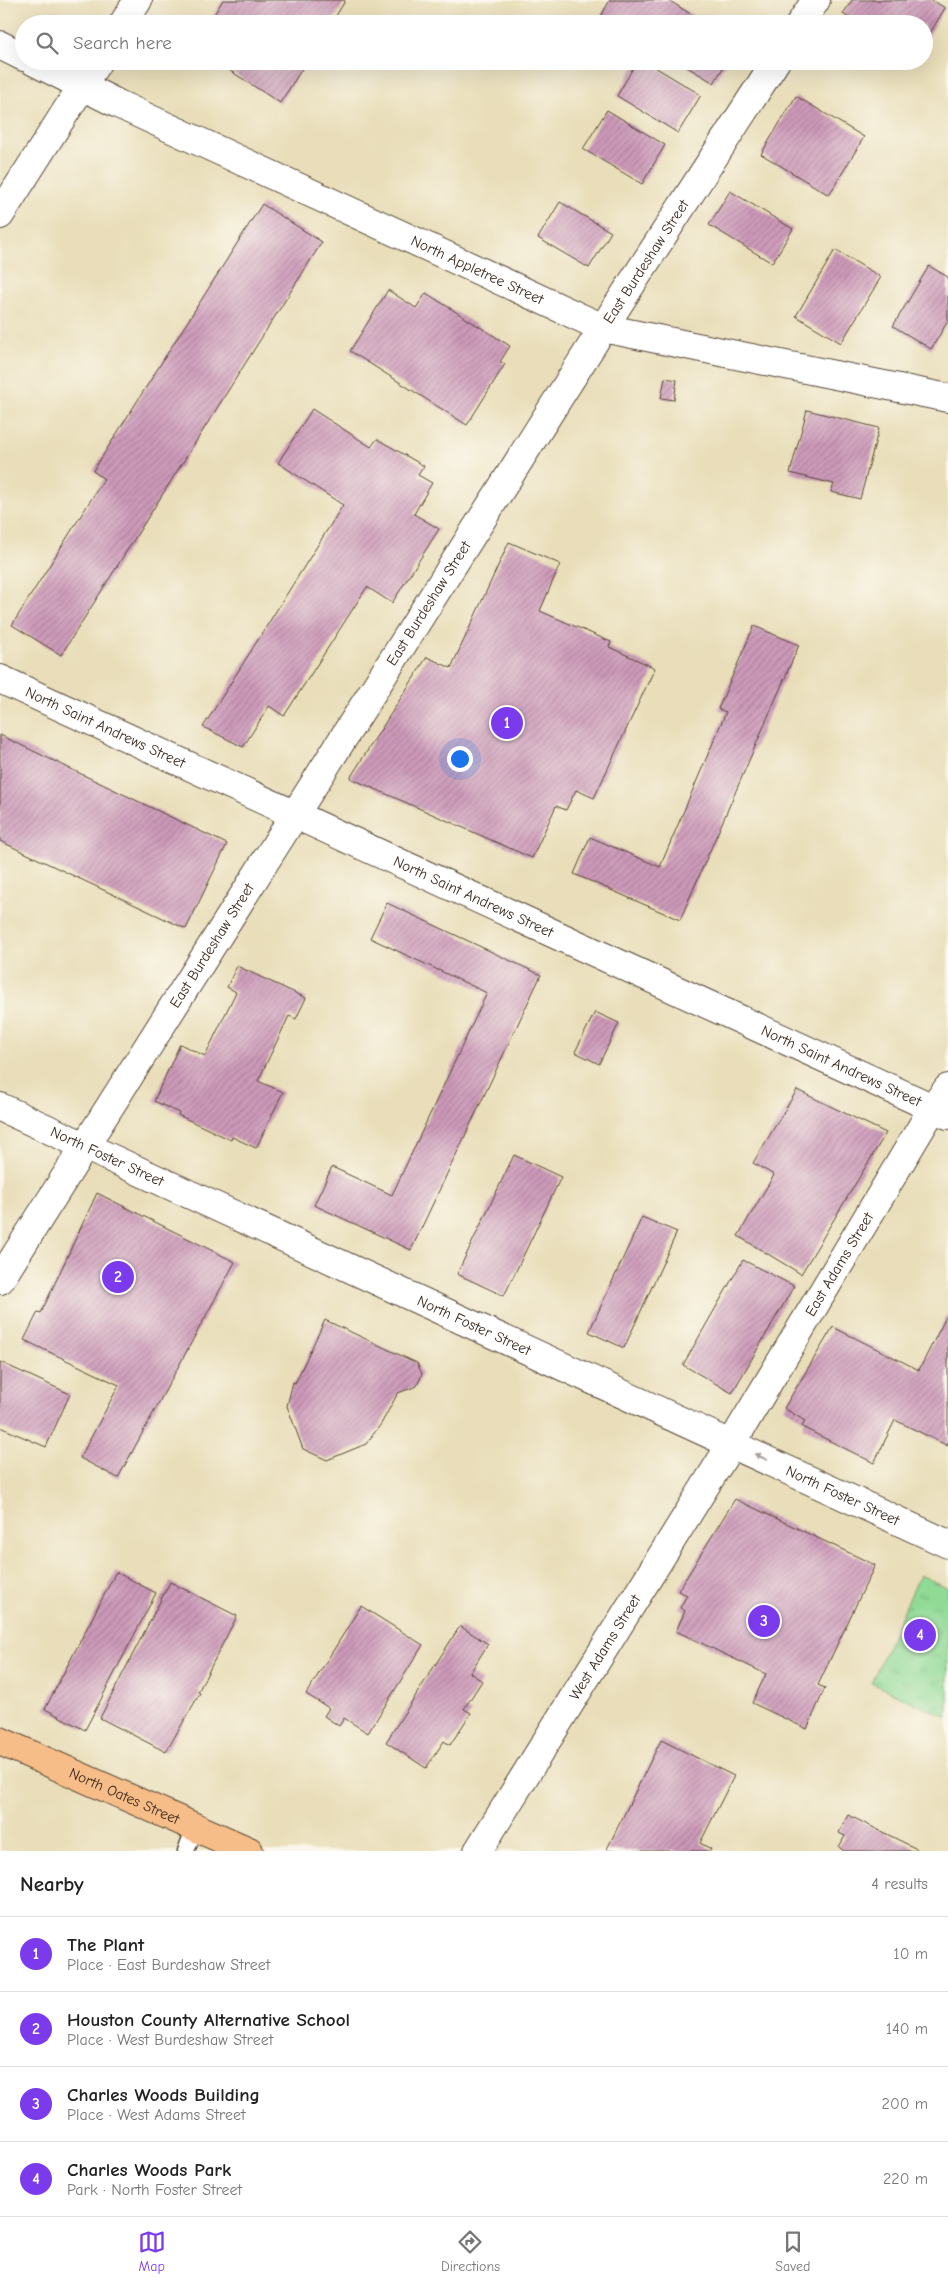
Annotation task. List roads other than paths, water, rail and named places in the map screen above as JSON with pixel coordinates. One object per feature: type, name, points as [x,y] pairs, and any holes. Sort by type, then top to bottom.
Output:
[{"type":"main road","name":"North Oates Street","points":[[0,1741],[191,1839],[249,1851]]},
{"type":"street","points":[[129,15],[138,0]]},
{"type":"street","points":[[806,15],[816,0]]},
{"type":"street","points":[[0,46],[15,53]]},
{"type":"street","name":"North Appletree Street","points":[[52,70],[118,104],[603,328],[948,398]]},
{"type":"street","points":[[0,215],[92,70]]},
{"type":"street","name":"East Burdeshaw Street","points":[[0,1280],[603,328],[770,70]]},
{"type":"street","name":"North Saint Andrews Street","points":[[0,679],[296,815],[943,1104]]},
{"type":"street","name":"East Adams Street","points":[[732,1443],[943,1104]]},
{"type":"street","name":"North Foster Street","points":[[0,1107],[948,1544]]},
{"type":"street","name":"West Adams Street","points":[[478,1851],[732,1443]]},
{"type":"place","name":"The Plant","points":[[507,723]]},
{"type":"place","name":"Houston County Alternative School","points":[[118,1277]]},
{"type":"place","name":"Charles Woods Building","points":[[764,1621]]},
{"type":"place","name":"Charles Woods Park","points":[[920,1635]]}]
